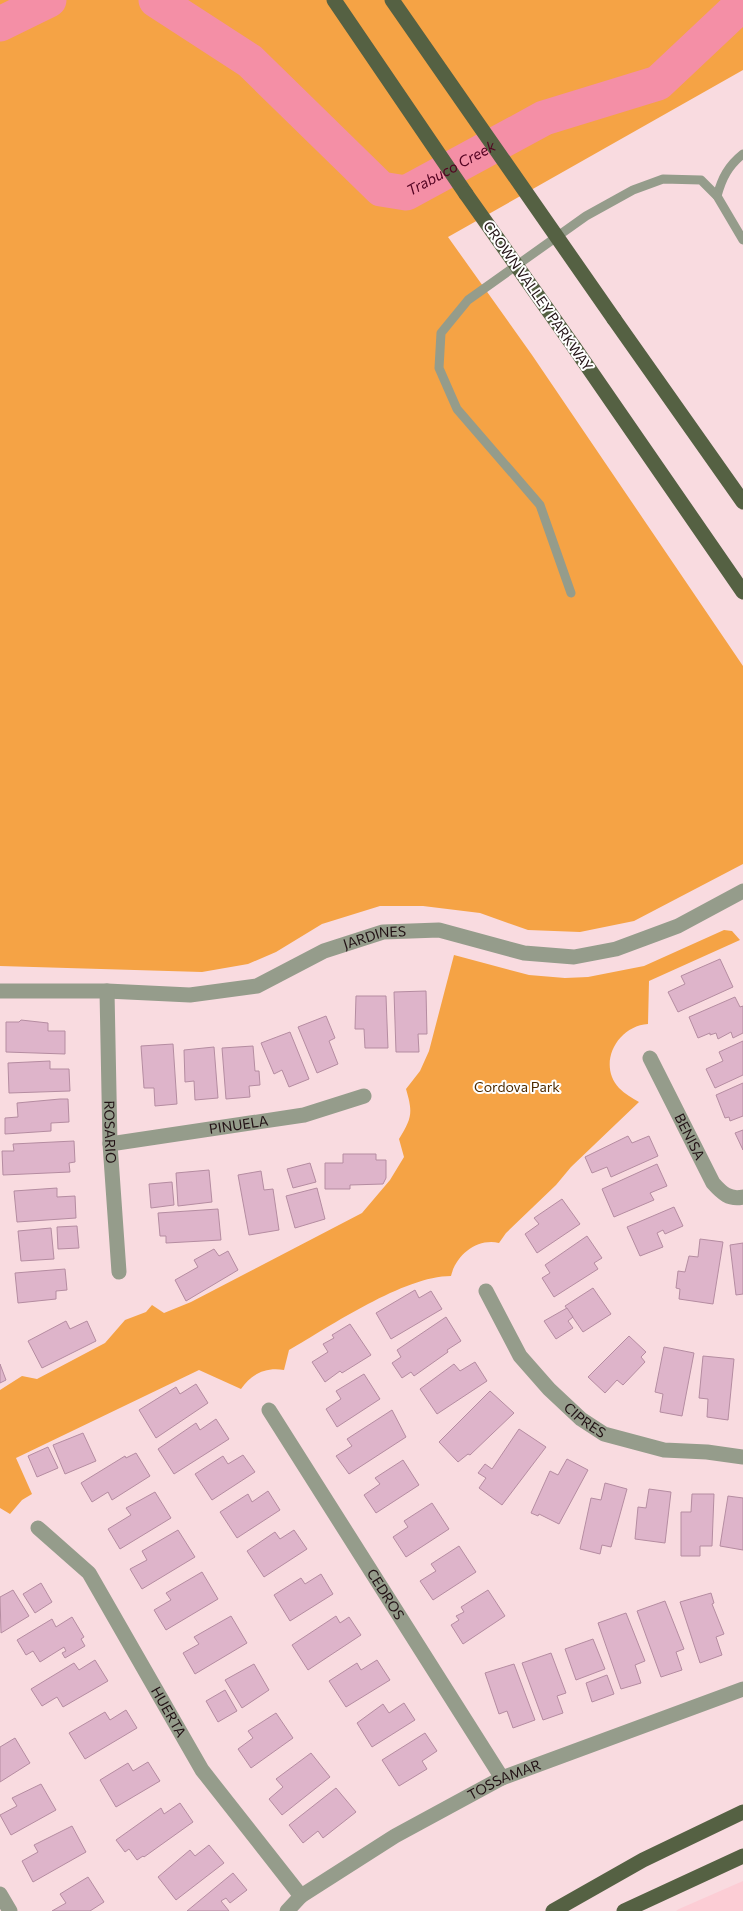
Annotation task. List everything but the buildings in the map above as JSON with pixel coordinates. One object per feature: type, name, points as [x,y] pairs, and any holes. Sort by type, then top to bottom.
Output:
[{"type":"main road","name":"CROWN VALLEY PARKWAY","points":[[334,0],[743,592]]},
{"type":"main road","points":[[392,0],[743,502]]},
{"type":"main road","points":[[553,1911],[643,1860],[743,1812]]},
{"type":"main road","points":[[624,1911],[743,1856]]},
{"type":"street","name":"JARDINES","points":[[0,991],[107,991],[190,996],[257,986],[324,951],[383,932],[439,930],[524,953],[574,957],[616,949],[678,926],[743,891]]},
{"type":"street","name":"ROSARIO","points":[[107,991],[110,1144],[119,1272]]},
{"type":"street","name":"BENISA","points":[[650,1058],[713,1183],[723,1194],[736,1198],[743,1197]]},
{"type":"street","name":"PINUELA","points":[[110,1144],[304,1115],[364,1096]]},
{"type":"street","name":"CIPRES","points":[[486,1291],[520,1356],[549,1389],[581,1419],[604,1434],[664,1450],[707,1452],[743,1457]]},
{"type":"street","name":"CEDROS","points":[[268,1410],[502,1778]]},
{"type":"street","name":"HUERTA","points":[[38,1528],[89,1573],[202,1770],[301,1896]]},
{"type":"street","name":"TOSSAMAR","points":[[287,1911],[301,1896],[395,1836],[502,1778],[743,1688]]},
{"type":"street","points":[[0,1894],[10,1911]]},
{"type":"lane","points":[[717,196],[722,178],[733,162],[743,154]]},
{"type":"lane","points":[[571,593],[540,505],[457,409],[439,368],[441,333],[468,300],[586,216],[633,190],[663,179],[700,180],[717,196],[743,240]]},
{"type":"shaded area","points":[[743,1881],[743,1911],[676,1911],[679,1909]]},
{"type":"green space","points":[[0,0],[743,0],[743,70],[448,237],[532,355],[743,666],[743,864],[634,921],[580,932],[528,930],[480,913],[423,906],[380,906],[322,924],[276,952],[248,964],[202,972],[0,966]]},
{"type":"green space","name":"Cordova Park","points":[[724,930],[732,931],[740,940],[649,981],[648,1024],[637,1026],[627,1031],[614,1048],[610,1058],[613,1078],[621,1090],[639,1102],[571,1167],[556,1185],[506,1233],[499,1243],[483,1243],[469,1250],[458,1261],[451,1276],[432,1278],[390,1293],[325,1328],[289,1350],[284,1370],[277,1369],[260,1373],[250,1379],[241,1389],[199,1370],[16,1458],[32,1494],[22,1500],[10,1514],[0,1508],[0,1390],[22,1376],[37,1379],[105,1343],[125,1320],[146,1312],[152,1305],[164,1313],[191,1302],[362,1213],[390,1180],[404,1157],[399,1139],[407,1126],[410,1115],[410,1104],[406,1089],[420,1071],[429,1051],[454,955],[529,975],[565,978],[588,977],[644,966]]},
{"type":"waterway","name":"Trabuco Creek","points":[[0,24],[49,0]]},
{"type":"waterway","name":"Trabuco Creek","points":[[156,0],[250,61],[381,189],[406,193],[544,118],[658,83],[743,3]]}]
